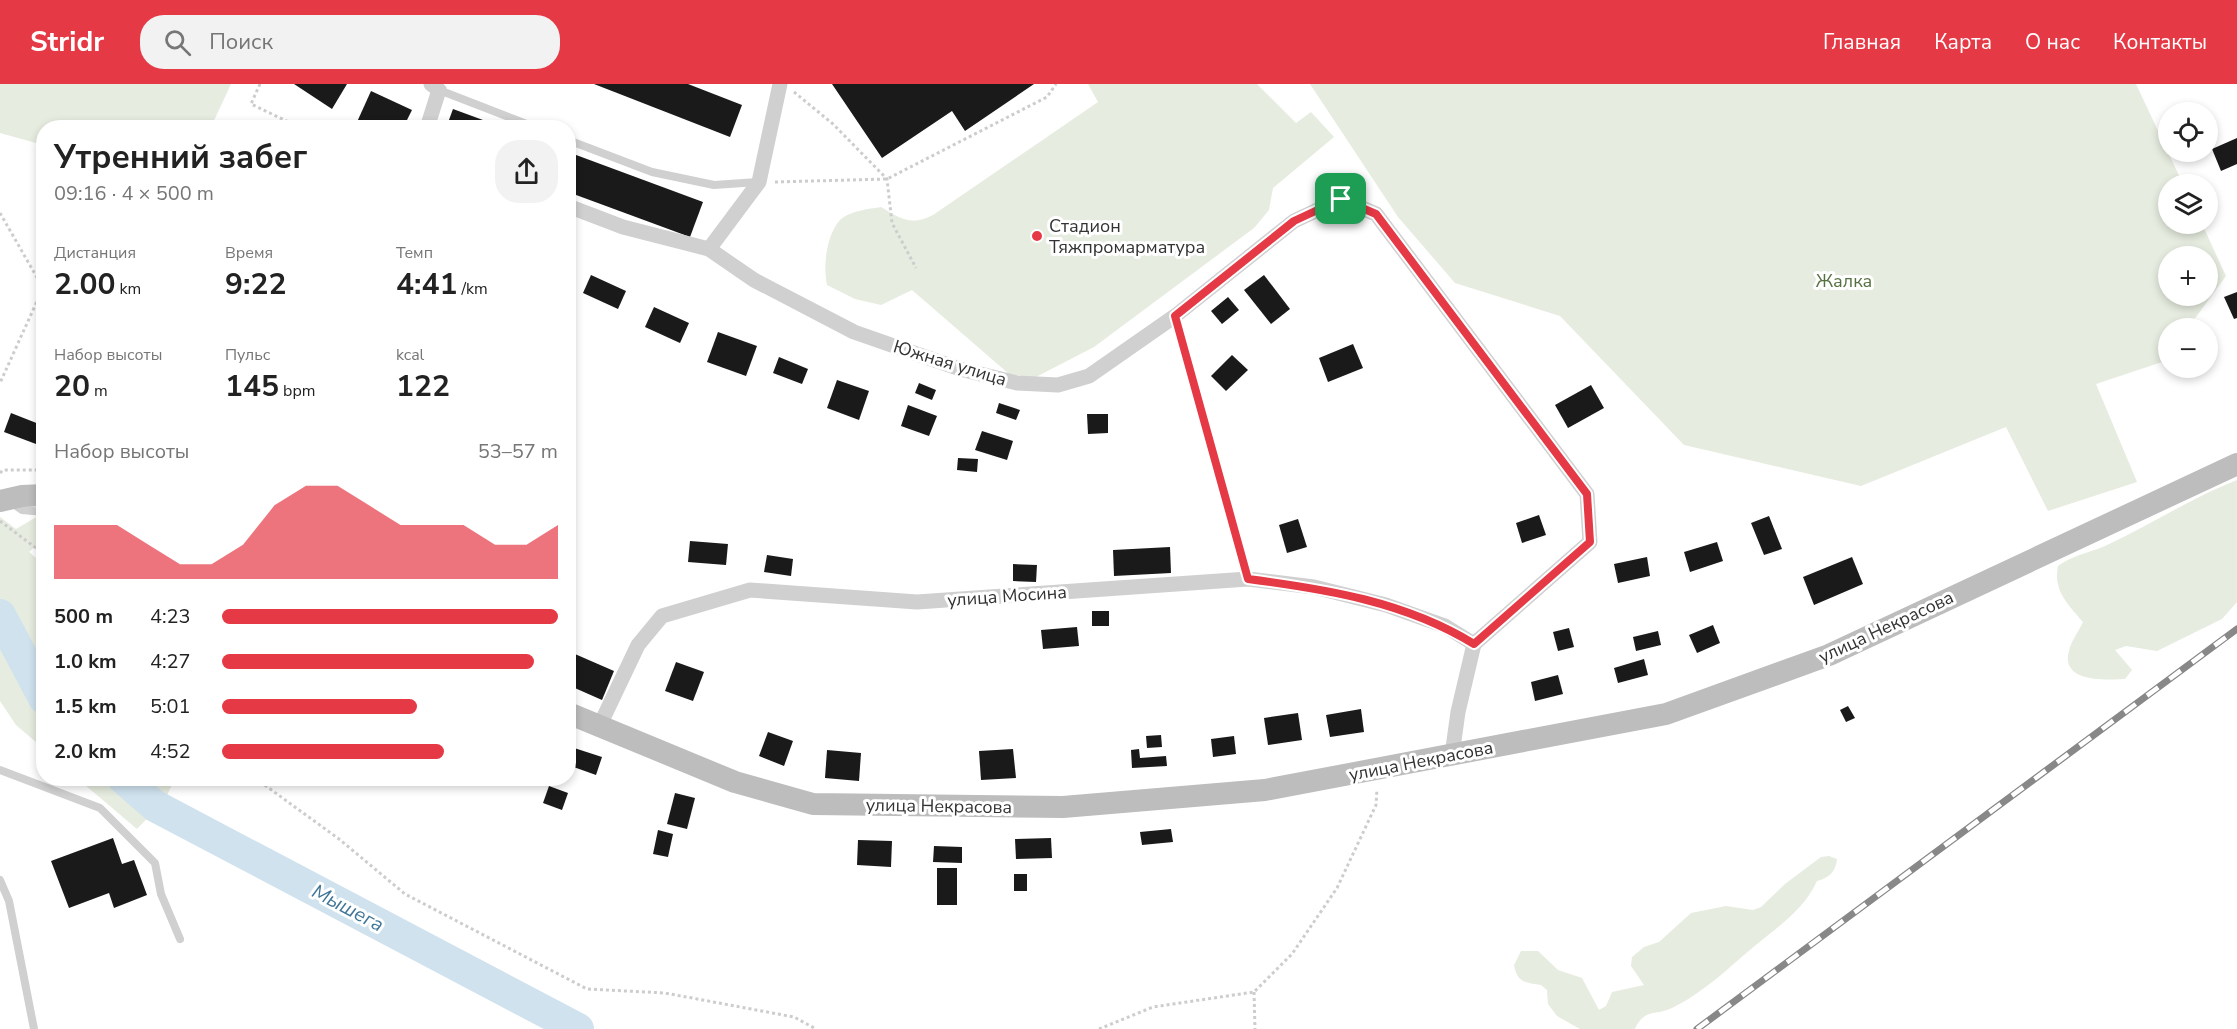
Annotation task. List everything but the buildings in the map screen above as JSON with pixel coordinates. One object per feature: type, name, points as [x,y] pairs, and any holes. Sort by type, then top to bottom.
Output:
[{"type":"main road","name":"улица Некрасова","points":[[576,717],[735,782],[813,804],[1063,807],[1265,790],[1666,714],[1829,655],[2237,464]]},
{"type":"main road","points":[[3,500],[36,496]]},
{"type":"street","points":[[428,120],[435,87]]},
{"type":"street","points":[[709,249],[759,182],[785,87]]},
{"type":"street","name":"Южная улица","points":[[576,209],[623,227],[709,249],[754,280],[854,332],[960,369],[1017,384],[1058,385],[1089,376],[1175,316],[1294,221],[1341,199],[1376,214],[1587,494],[1590,542],[1474,644]]},
{"type":"street","name":"улица Мосина","points":[[599,728],[638,645],[662,616],[750,590],[917,602],[1248,579],[1314,587],[1386,605],[1445,627],[1474,644]]},
{"type":"street","points":[[1452,755],[1458,712],[1474,644]]},
{"type":"lane","points":[[435,87],[517,120]]},
{"type":"lane","points":[[576,143],[652,172],[714,185],[759,182]]},
{"type":"lane","points":[[1175,316],[1248,579]]},
{"type":"lane","points":[[3,500],[22,510],[36,511]]},
{"type":"lane","points":[[0,770],[36,784]]},
{"type":"lane","points":[[42,786],[100,808],[154,863],[161,894],[180,939]]},
{"type":"lane","points":[[0,880],[9,901],[34,1029]]},
{"type":"path","points":[[260,84],[251,104],[284,120]]},
{"type":"path","points":[[759,182],[887,179],[1047,97],[1056,84]]},
{"type":"path","points":[[785,87],[833,124],[887,179],[892,223],[916,268]]},
{"type":"path","points":[[0,213],[36,276]]},
{"type":"path","points":[[0,383],[36,303]]},
{"type":"path","points":[[0,473],[3,470],[36,470]]},
{"type":"path","points":[[0,521],[36,548]]},
{"type":"path","points":[[1099,1029],[1153,1007],[1254,992],[1292,954],[1337,888],[1376,805],[1377,769]]},
{"type":"path","points":[[266,786],[339,839],[405,894],[587,989],[665,993],[794,1017],[816,1029]]},
{"type":"path","points":[[1254,992],[1255,1029]]},
{"type":"green space","points":[[0,84],[231,84],[214,120],[36,120],[36,143],[0,133]]},
{"type":"green space","name":"Стадион Тяжпромарматура","points":[[1088,84],[1257,84],[1296,123],[1311,112],[1334,137],[1273,188],[1269,210],[1254,228],[1094,347],[1034,378],[1009,374],[912,290],[881,305],[855,299],[827,285],[825,269],[829,243],[831,234],[840,220],[849,214],[881,207],[906,220],[918,220],[933,215],[1098,102]]},
{"type":"green space","name":"Жалка","points":[[1310,84],[2136,84],[2158,131],[2158,162],[2173,162],[2178,174],[2158,174],[2158,234],[2207,234],[2212,246],[2158,246],[2158,306],[2204,306],[2195,318],[2158,318],[2158,363],[2096,384],[2137,482],[2048,511],[2006,427],[1861,486],[1684,445],[1560,316],[1455,283],[1398,217]]},
{"type":"green space","name":"Жалка","points":[[2218,259],[2226,276],[2218,287]]},
{"type":"green space","points":[[2237,480],[2237,602],[2222,619],[2157,651],[2126,646],[2115,650],[2132,670],[2125,679],[2097,679],[2078,674],[2071,669],[2068,661],[2069,651],[2083,622],[2063,597],[2058,583],[2058,566],[2105,546]]},
{"type":"green space","points":[[0,517],[16,529],[36,517],[36,545],[29,552],[36,558],[36,658],[0,598]]},
{"type":"green space","points":[[0,631],[36,701],[36,742],[16,725],[0,701]]},
{"type":"green space","points":[[86,786],[124,786],[154,811],[137,829]]},
{"type":"green space","points":[[146,786],[172,786],[164,801]]},
{"type":"green space","points":[[1829,856],[1837,859],[1833,870],[1828,876],[1817,881],[1796,911],[1707,986],[1672,1008],[1646,1015],[1635,1029],[1580,1029],[1557,1016],[1548,1004],[1547,990],[1541,985],[1523,981],[1515,971],[1514,965],[1521,951],[1538,951],[1558,970],[1582,978],[1599,1010],[1606,1006],[1612,992],[1644,985],[1631,966],[1632,957],[1644,947],[1659,942],[1691,913],[1726,906],[1753,910],[1761,907],[1785,884],[1821,857]]},
{"type":"waterway","name":"Мышега","points":[[0,615],[36,683]]},
{"type":"waterway","name":"Мышега","points":[[132,786],[155,806],[578,1029]]},
{"type":"railway","points":[[1697,1029],[2237,629]]},
{"type":"place","name":"Стадион Тяжпромарматура","points":[[1037,236]]},
{"type":"route","points":[[1341,199],[1376,214],[1587,494],[1590,542],[1474,644],[1445,627],[1386,605],[1314,587],[1248,579],[1175,316],[1294,221],[1341,199]]}]
